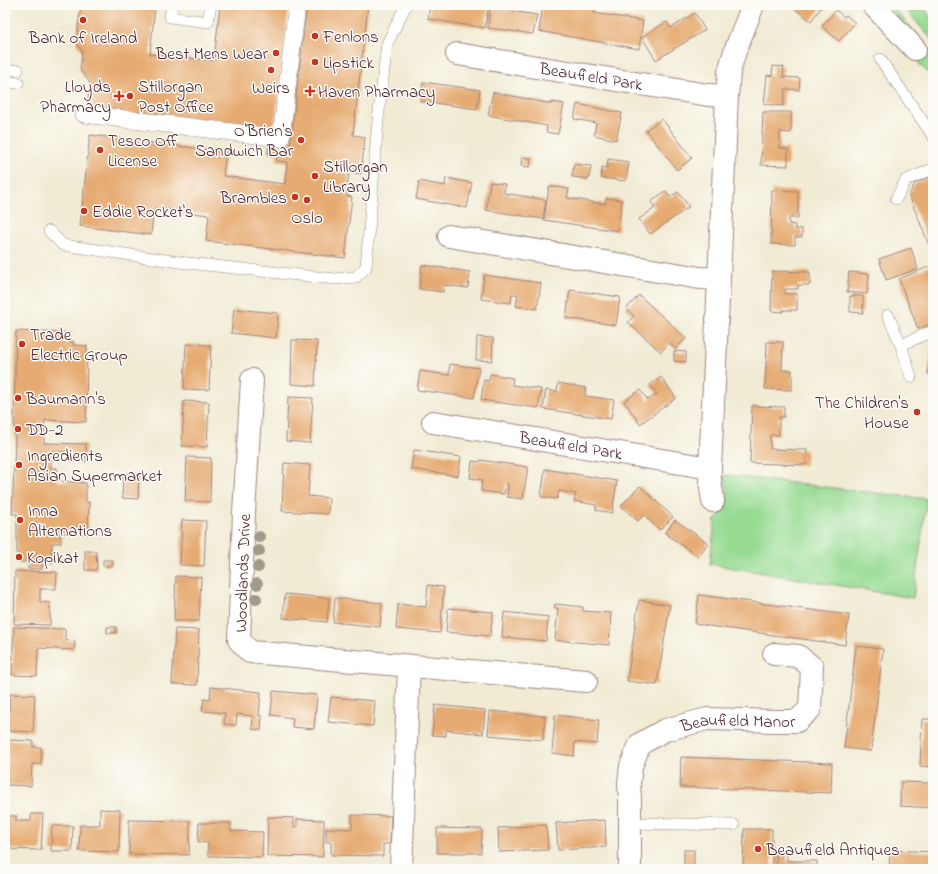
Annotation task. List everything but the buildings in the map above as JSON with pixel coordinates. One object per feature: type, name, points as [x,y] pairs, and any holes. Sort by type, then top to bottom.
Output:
[{"type":"street","points":[[84,114],[281,138],[297,5]]},
{"type":"street","points":[[713,501],[710,468],[727,96],[729,72],[735,51],[753,5]]},
{"type":"street","points":[[877,6],[915,49]]},
{"type":"street","name":"Beaufield Park","points":[[457,54],[708,95],[727,96]]},
{"type":"street","points":[[449,236],[700,278],[719,279]]},
{"type":"street","name":"Woodlands Drive","points":[[252,380],[244,513],[239,640],[250,652],[586,681]]},
{"type":"street","name":"Beaufield Park","points":[[433,422],[710,468]]},
{"type":"street","name":"Beaufield Manor","points":[[630,823],[629,783],[631,766],[640,744],[665,730],[707,719],[797,721],[810,710],[812,667],[798,656],[774,654]]},
{"type":"street","points":[[401,869],[408,666]]},
{"type":"street","points":[[629,869],[630,823]]},
{"type":"lane","points":[[172,5],[170,17],[208,22],[211,5]]},
{"type":"lane","points":[[49,230],[63,246],[179,262],[336,279],[356,277],[366,267],[378,120],[387,44],[406,5]]},
{"type":"lane","points":[[880,59],[933,136]]},
{"type":"lane","points":[[5,70],[18,70]]},
{"type":"lane","points":[[5,82],[18,83]]},
{"type":"lane","points":[[896,199],[906,180],[933,169]]},
{"type":"lane","points":[[888,315],[901,345],[911,376]]},
{"type":"lane","points":[[901,345],[933,331]]},
{"type":"lane","points":[[630,823],[734,825]]},
{"type":"green space","points":[[902,5],[922,5],[933,21],[933,41]]},
{"type":"green space","points":[[892,6],[933,53],[933,79],[913,57],[891,11]]},
{"type":"green space","points":[[724,475],[927,499],[913,598],[710,564],[715,520],[726,508],[728,492]]},
{"type":"place","name":"Bank of Ireland","points":[[83,20]]},
{"type":"place","name":"Fenlons","points":[[315,36]]},
{"type":"place","name":"Best Mens Wear","points":[[276,53]]},
{"type":"place","name":"Lipstick","points":[[315,62]]},
{"type":"place","name":"Weirs","points":[[271,70]]},
{"type":"place","name":"Haven Pharmacy","points":[[310,91]]},
{"type":"place","name":"Lloyds Pharmacy","points":[[119,96]]},
{"type":"place","name":"Stillorgan Post Office","points":[[130,96]]},
{"type":"place","name":"O'Brien's Sandwich Bar","points":[[301,140]]},
{"type":"place","name":"Tesco Off License","points":[[100,150]]},
{"type":"place","name":"Stillorgan Library","points":[[315,176]]},
{"type":"place","name":"Brambles","points":[[295,197]]},
{"type":"place","name":"Oslo","points":[[307,200]]},
{"type":"place","name":"Eddie Rocket's","points":[[84,211]]},
{"type":"place","name":"Trade Electric Group","points":[[22,344]]},
{"type":"place","name":"Baumann's","points":[[18,398]]},
{"type":"place","name":"The Children's House","points":[[917,412]]},
{"type":"place","name":"DD-2","points":[[18,429]]},
{"type":"place","name":"Ingredients Asian Supermarket","points":[[19,465]]},
{"type":"place","name":"Inna Alternations","points":[[20,520]]},
{"type":"place","name":"Kopikat","points":[[19,557]]},
{"type":"place","name":"Beaufield Antiques","points":[[758,849]]}]
